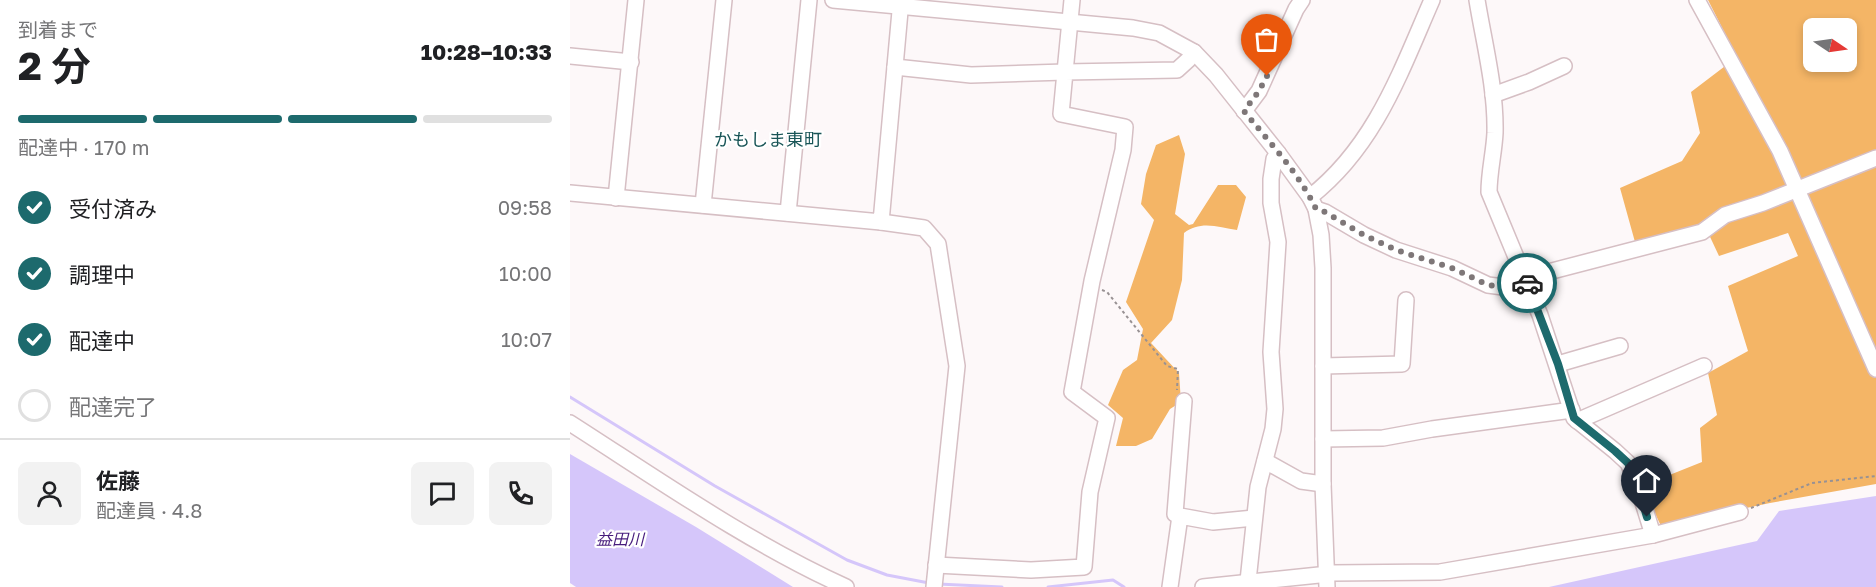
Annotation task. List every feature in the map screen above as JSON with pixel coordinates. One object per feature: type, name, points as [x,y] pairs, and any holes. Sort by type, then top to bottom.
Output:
[{"type":"street","points":[[616,198],[636,0]]},
{"type":"street","points":[[703,205],[724,0]]},
{"type":"street","points":[[788,213],[809,0]]},
{"type":"street","points":[[833,0],[901,3],[1133,28],[1159,33],[1194,52],[1216,75],[1278,153],[1313,203],[1364,235],[1396,250],[1452,268],[1488,285],[1503,287],[1525,278],[1702,232],[1725,215],[1876,158]]},
{"type":"street","points":[[936,565],[1032,570],[1084,567],[1090,492],[1107,418],[1072,392],[1091,285],[1123,150],[1125,127],[1061,114],[1072,0]]},
{"type":"street","points":[[1244,111],[1259,91],[1302,0]]},
{"type":"street","points":[[1326,578],[1323,484],[1323,268],[1321,235],[1313,203],[1320,189],[1373,126],[1392,94],[1432,0]]},
{"type":"street","points":[[1477,0],[1493,95],[1495,133],[1489,174],[1490,192],[1558,364],[1574,415],[1628,463],[1636,480],[1653,535]]},
{"type":"street","points":[[1697,0],[1780,151],[1876,369]]},
{"type":"street","points":[[880,222],[901,3]]},
{"type":"street","points":[[895,67],[970,75],[1177,70],[1194,52]]},
{"type":"street","points":[[570,56],[631,62]]},
{"type":"street","points":[[1493,95],[1564,66]]},
{"type":"street","points":[[1248,581],[1258,486],[1274,429],[1271,352],[1278,242],[1270,203],[1270,179],[1274,159],[1278,153]]},
{"type":"street","points":[[570,192],[924,228],[938,244],[957,366],[934,587]]},
{"type":"street","points":[[1323,366],[1402,364],[1406,300]]},
{"type":"street","points":[[1558,364],[1620,346]]},
{"type":"street","points":[[1323,439],[1383,438],[1444,428],[1574,415],[1704,366]]},
{"type":"street","points":[[1184,401],[1175,514],[1213,522],[1254,518]]},
{"type":"street","points":[[570,423],[803,567],[846,587]]},
{"type":"street","points":[[1265,460],[1300,481],[1323,484]]},
{"type":"street","points":[[1203,587],[1248,581],[1440,572],[1653,535],[1740,512]]},
{"type":"street","points":[[1170,587],[1180,516]]},
{"type":"path","points":[[1091,285],[1107,292],[1167,366],[1178,369],[1177,394],[1184,401]]},
{"type":"path","points":[[1740,512],[1812,483],[1876,476]]},
{"type":"shaded area","points":[[1708,0],[1876,0],[1876,484],[1661,526],[1642,486],[1702,462],[1700,428],[1717,415],[1708,373],[1748,351],[1728,286],[1798,256],[1788,233],[1719,256],[1704,224],[1635,242],[1620,188],[1682,161],[1700,133],[1691,92],[1737,57]]},
{"type":"shaded area","points":[[1179,135],[1185,154],[1175,214],[1189,225],[1193,224],[1218,185],[1236,185],[1246,197],[1237,230],[1203,226],[1184,233],[1182,280],[1172,320],[1151,343],[1179,373],[1181,402],[1170,409],[1152,439],[1136,446],[1116,446],[1123,418],[1108,405],[1123,370],[1137,360],[1143,329],[1126,302],[1154,220],[1141,204],[1146,174],[1156,145]]},
{"type":"water","name":"益田川","points":[[570,454],[696,527],[793,587],[576,587],[570,583]]},
{"type":"water","points":[[1876,496],[1876,587],[1549,587],[1757,541],[1779,511]]},
{"type":"waterway","points":[[570,397],[715,486],[847,560],[887,575],[929,583]]},
{"type":"waterway","points":[[1048,587],[1113,580],[1124,587]]},
{"type":"waterway","points":[[938,584],[1002,587]]},
{"type":"way so far","points":[[1267,76],[1250,106],[1244,111],[1278,153],[1316,209],[1396,250],[1452,268],[1488,285],[1503,287],[1525,278],[1527,283]]},
{"type":"district","name":"かもしま東町","points":[[768,140]]},
{"type":"route","points":[[1527,283],[1558,364],[1574,418],[1628,463],[1636,480],[1647,517]]}]
